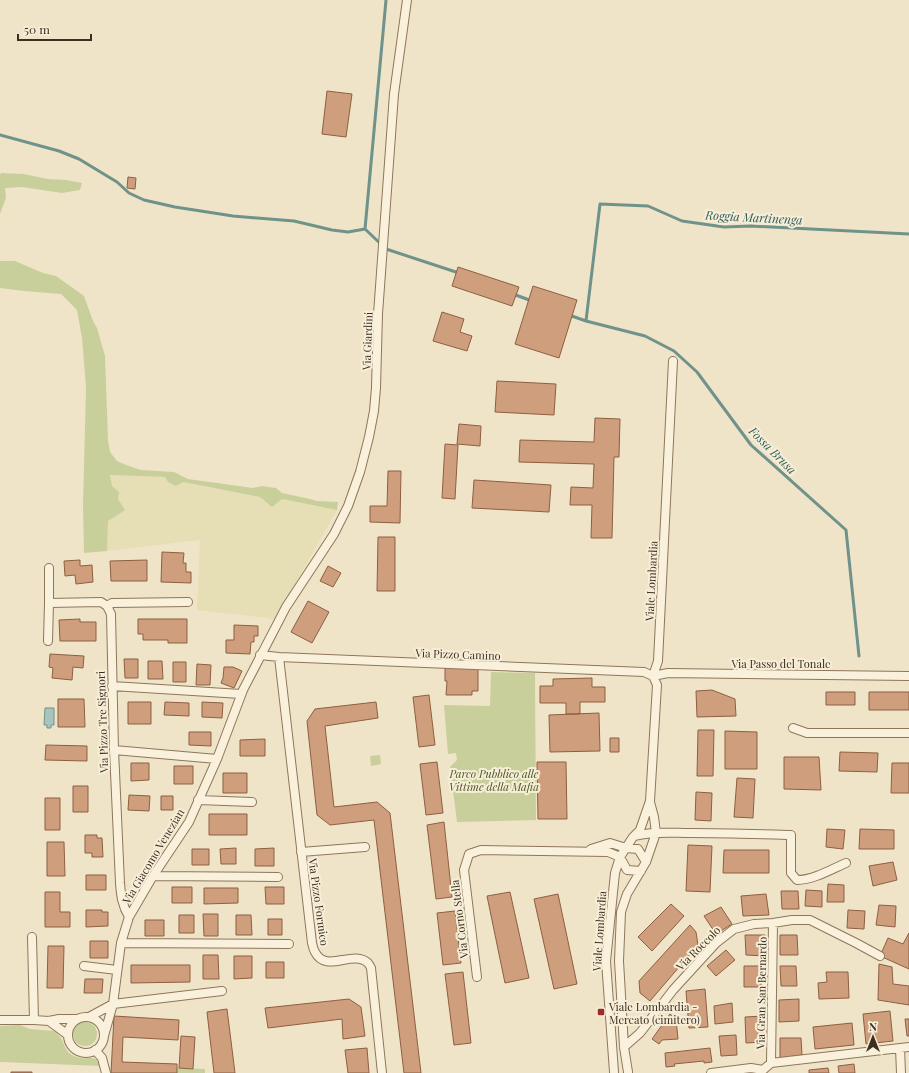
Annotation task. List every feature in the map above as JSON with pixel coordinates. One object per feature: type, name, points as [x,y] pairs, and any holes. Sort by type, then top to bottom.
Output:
[{"type":"street","name":"Via Giardini","points":[[260,655],[286,607],[334,534],[348,506],[360,472],[369,437],[374,411],[376,388],[378,314],[394,94],[407,0]]},
{"type":"street","name":"Viale Lombardia","points":[[650,801],[656,833],[646,862],[627,894],[621,912],[619,961],[624,1047],[628,1072],[620,1070],[613,1073],[606,961],[615,873],[620,857],[640,830],[650,801],[657,685],[654,676],[658,661],[674,361]]},
{"type":"street","points":[[48,641],[49,568]]},
{"type":"street","points":[[49,603],[101,602],[107,606],[112,603],[188,602]]},
{"type":"street","name":"Via Pizzo Tre Signori","points":[[107,606],[111,614],[114,750],[121,898],[129,917]]},
{"type":"street","name":"Via Pizzo Camino","points":[[260,655],[644,672],[654,676]]},
{"type":"street","name":"Via Giacomo Venezian","points":[[104,1036],[113,1004],[121,943],[129,917],[153,876],[189,822],[217,759],[241,694],[260,655]]},
{"type":"street","name":"Via Pizzo Formico","points":[[279,657],[312,943],[315,953],[321,959],[328,962],[353,959],[362,960],[367,962],[371,968],[382,1073]]},
{"type":"street","name":"Via Passo del Tonale","points":[[654,676],[668,673],[909,676]]},
{"type":"street","points":[[112,686],[241,694]]},
{"type":"street","points":[[793,728],[807,733],[909,733]]},
{"type":"street","points":[[114,750],[217,759]]},
{"type":"street","points":[[198,800],[252,802]]},
{"type":"street","points":[[634,837],[656,833],[791,835],[792,873],[797,880],[803,880],[846,863]]},
{"type":"street","name":"Via Corno Stella","points":[[583,851],[610,843],[626,848],[638,849],[646,862]]},
{"type":"street","name":"Via Pizzo Formico","points":[[301,852],[365,847]]},
{"type":"street","name":"Via Corno Stella","points":[[477,977],[464,870],[469,854],[481,850],[583,851],[608,852],[620,857]]},
{"type":"street","points":[[620,857],[627,870],[641,871]]},
{"type":"street","points":[[153,876],[278,877]]},
{"type":"street","name":"Via Roccolo","points":[[624,1047],[640,1033],[673,990],[716,943],[734,929],[754,924],[792,920],[810,920],[856,942],[880,956]]},
{"type":"street","name":"Via Gran San Bernardo","points":[[771,1063],[773,923]]},
{"type":"street","points":[[32,938],[34,1020]]},
{"type":"street","points":[[121,943],[289,944]]},
{"type":"street","points":[[84,966],[117,970]]},
{"type":"street","points":[[0,1020],[49,1021],[59,1019],[76,1019],[89,1017],[113,1004],[222,991]]},
{"type":"street","points":[[76,1019],[69,1029],[69,1041],[77,1050],[89,1052],[95,1050],[99,1046],[104,1036],[98,1022],[94,1018],[89,1017]]},
{"type":"street","points":[[49,1021],[68,1035]]},
{"type":"street","points":[[900,1048],[901,1073]]},
{"type":"street","points":[[711,1073],[751,1068],[764,1071],[771,1063],[909,1048]]},
{"type":"street","points":[[95,1050],[102,1058],[106,1073]]},
{"type":"shaded area","points":[[110,475],[165,477],[168,482],[183,482],[260,497],[272,506],[282,499],[337,510],[275,619],[197,610],[200,540],[107,551],[108,521],[118,499],[119,492],[112,486]]},
{"type":"green space","points":[[1,173],[24,174],[48,179],[82,183],[80,190],[62,193],[22,187],[5,188],[6,198],[0,214]]},
{"type":"green space","points":[[0,261],[15,261],[43,273],[56,276],[84,296],[97,328],[105,356],[108,440],[110,452],[117,461],[141,470],[174,472],[188,479],[253,488],[262,486],[276,488],[282,493],[317,501],[338,502],[337,510],[282,499],[272,507],[260,497],[183,482],[176,486],[168,482],[165,477],[110,475],[112,486],[119,492],[118,499],[125,510],[108,521],[107,551],[84,553],[83,505],[86,388],[82,338],[77,310],[61,294],[0,288]]},
{"type":"green space","name":"Parco Pubblico alle Vittime della Mafia","points":[[491,672],[535,673],[536,820],[457,822],[450,767],[457,760],[456,753],[448,754],[444,705],[490,706]]},
{"type":"green space","points":[[380,755],[381,764],[371,766],[370,756]]},
{"type":"green space","points":[[85,1022],[94,1025],[97,1034],[94,1043],[85,1046],[76,1043],[73,1034],[76,1025]]},
{"type":"green space","points":[[20,1025],[30,1029],[54,1031],[61,1038],[70,1054],[81,1058],[94,1058],[101,1066],[0,1062],[0,1026]]},
{"type":"green space","points":[[177,1068],[205,1069],[205,1073],[177,1073]]},
{"type":"water","points":[[45,708],[54,708],[54,725],[51,725],[51,728],[47,728],[47,725],[44,725]]},
{"type":"building","points":[[327,91],[352,94],[346,137],[322,134]]},
{"type":"building","points":[[128,177],[136,178],[135,189],[127,188]]},
{"type":"building","points":[[458,267],[519,287],[512,306],[452,286]]},
{"type":"building","points":[[533,286],[577,300],[559,358],[515,344]]},
{"type":"building","points":[[442,312],[464,319],[460,332],[472,336],[467,351],[433,341]]},
{"type":"building","points":[[497,381],[556,384],[554,415],[495,412]]},
{"type":"building","points":[[595,418],[620,419],[619,457],[614,457],[612,538],[591,538],[592,505],[570,505],[571,487],[593,488],[594,464],[519,462],[520,440],[594,442]]},
{"type":"building","points":[[459,424],[481,426],[480,446],[457,444]]},
{"type":"building","points":[[445,444],[458,445],[455,499],[442,498]]},
{"type":"building","points":[[388,471],[401,471],[400,523],[370,522],[370,506],[387,506]]},
{"type":"building","points":[[474,480],[551,485],[549,512],[472,508]]},
{"type":"building","points":[[378,537],[395,537],[395,591],[377,591]]},
{"type":"building","points":[[162,552],[184,553],[183,563],[186,563],[186,572],[191,572],[191,583],[161,582]]},
{"type":"building","points":[[80,560],[80,566],[92,565],[93,582],[76,584],[75,575],[65,576],[64,561]]},
{"type":"building","points":[[147,560],[147,581],[111,581],[110,561]]},
{"type":"building","points":[[328,566],[341,573],[333,587],[320,581]]},
{"type":"building","points":[[308,601],[329,612],[312,643],[291,632]]},
{"type":"building","points":[[80,619],[80,622],[96,622],[96,641],[60,641],[59,620]]},
{"type":"building","points":[[138,619],[187,619],[187,643],[168,643],[168,640],[143,640],[143,634],[138,634]]},
{"type":"building","points":[[234,625],[258,626],[258,636],[254,636],[254,642],[251,642],[250,654],[226,653],[226,640],[234,640]]},
{"type":"building","points":[[50,654],[84,656],[83,668],[73,667],[72,680],[52,678],[53,668],[49,667]]},
{"type":"building","points":[[124,659],[138,659],[138,678],[125,678]]},
{"type":"building","points":[[148,661],[162,661],[163,679],[148,679]]},
{"type":"building","points":[[173,662],[186,662],[186,682],[173,682]]},
{"type":"building","points":[[197,664],[211,665],[210,685],[196,685]]},
{"type":"building","points":[[224,667],[233,667],[242,671],[234,688],[221,683]]},
{"type":"building","points":[[445,667],[478,667],[478,691],[472,691],[472,695],[446,695],[447,681],[445,681]]},
{"type":"building","points":[[592,678],[592,687],[605,687],[605,702],[580,702],[580,714],[566,714],[566,703],[540,703],[540,686],[553,686],[553,679]]},
{"type":"building","points":[[712,690],[735,699],[736,716],[697,717],[696,691]]},
{"type":"building","points":[[826,692],[855,692],[855,705],[826,705]]},
{"type":"building","points":[[869,692],[909,692],[909,710],[869,710]]},
{"type":"building","points":[[429,695],[435,745],[419,747],[413,697]]},
{"type":"building","points":[[58,699],[84,699],[85,727],[58,727]]},
{"type":"building","points":[[128,702],[151,702],[151,724],[128,724]]},
{"type":"building","points":[[165,702],[189,703],[189,716],[164,715]]},
{"type":"building","points":[[202,702],[223,703],[222,718],[202,717]]},
{"type":"building","points":[[376,702],[378,718],[325,726],[334,807],[377,802],[390,813],[421,1073],[404,1073],[374,820],[330,825],[317,815],[307,721],[315,709]]},
{"type":"building","points":[[599,713],[600,751],[550,752],[549,715]]},
{"type":"building","points":[[698,730],[714,730],[713,776],[697,776]]},
{"type":"building","points":[[725,731],[757,732],[757,769],[725,769]]},
{"type":"building","points":[[189,732],[211,732],[211,746],[189,745]]},
{"type":"building","points":[[610,738],[619,738],[619,752],[610,752]]},
{"type":"building","points":[[265,739],[265,756],[240,756],[240,740]]},
{"type":"building","points":[[46,745],[87,746],[87,761],[45,760]]},
{"type":"building","points":[[840,752],[878,753],[877,772],[839,771]]},
{"type":"building","points":[[784,757],[819,757],[821,790],[784,789]]},
{"type":"building","points":[[437,762],[443,813],[426,815],[420,764]]},
{"type":"building","points":[[537,762],[566,762],[567,819],[538,819]]},
{"type":"building","points":[[131,763],[149,763],[149,780],[131,781]]},
{"type":"building","points":[[892,763],[909,763],[909,793],[891,793]]},
{"type":"building","points":[[174,766],[193,766],[193,784],[174,784]]},
{"type":"building","points":[[223,773],[247,773],[247,793],[223,793]]},
{"type":"building","points":[[737,778],[755,779],[753,818],[734,817]]},
{"type":"building","points":[[73,786],[88,786],[88,812],[73,812]]},
{"type":"building","points":[[696,792],[712,793],[711,821],[695,820]]},
{"type":"building","points":[[129,795],[150,796],[149,811],[128,810]]},
{"type":"building","points":[[161,796],[173,796],[173,810],[161,810]]},
{"type":"building","points":[[45,798],[60,798],[60,830],[45,830]]},
{"type":"building","points":[[209,814],[247,814],[247,835],[209,835]]},
{"type":"building","points":[[444,822],[452,897],[436,899],[427,825]]},
{"type":"building","points":[[827,829],[845,830],[843,849],[826,847]]},
{"type":"building","points":[[860,829],[894,830],[894,849],[859,849]]},
{"type":"building","points":[[85,835],[97,835],[97,838],[102,838],[103,857],[92,857],[92,853],[85,853]]},
{"type":"building","points":[[47,842],[64,842],[65,876],[47,876]]},
{"type":"building","points":[[688,845],[712,846],[710,892],[686,891]]},
{"type":"building","points":[[236,848],[236,864],[221,864],[220,849]]},
{"type":"building","points":[[274,848],[274,866],[255,866],[255,849]]},
{"type":"building","points":[[192,849],[209,849],[209,865],[192,865]]},
{"type":"building","points":[[724,850],[769,850],[769,873],[723,873]]},
{"type":"building","points":[[893,862],[897,880],[873,886],[869,866]]},
{"type":"building","points":[[86,875],[106,875],[106,890],[86,890]]},
{"type":"building","points":[[828,884],[844,885],[844,902],[827,902]]},
{"type":"building","points":[[172,887],[192,887],[192,903],[172,903]]},
{"type":"building","points":[[265,887],[284,887],[284,904],[266,904]]},
{"type":"building","points":[[204,888],[238,888],[238,903],[204,904]]},
{"type":"building","points":[[806,890],[822,891],[822,907],[805,906]]},
{"type":"building","points":[[781,891],[798,891],[799,909],[782,909]]},
{"type":"building","points":[[45,892],[60,892],[60,912],[70,912],[70,927],[45,927]]},
{"type":"building","points":[[510,892],[529,978],[505,983],[487,896]]},
{"type":"building","points":[[558,894],[577,984],[554,989],[534,899]]},
{"type":"building","points":[[766,894],[769,915],[743,916],[741,896]]},
{"type":"building","points":[[671,904],[684,916],[652,951],[638,937]]},
{"type":"building","points":[[879,905],[896,906],[895,927],[876,925]]},
{"type":"building","points":[[721,907],[732,924],[716,934],[704,916]]},
{"type":"building","points":[[86,910],[102,910],[102,912],[108,912],[108,926],[86,927]]},
{"type":"building","points":[[848,910],[865,911],[864,929],[847,928]]},
{"type":"building","points":[[455,911],[461,963],[443,965],[437,913]]},
{"type":"building","points":[[203,914],[218,914],[218,936],[204,936]]},
{"type":"building","points":[[179,915],[194,915],[194,933],[179,933]]},
{"type":"building","points":[[236,915],[251,915],[252,935],[236,935]]},
{"type":"building","points":[[268,919],[282,919],[282,935],[268,935]]},
{"type":"building","points":[[145,920],[164,920],[164,936],[145,936]]},
{"type":"building","points":[[690,925],[696,932],[698,945],[650,1001],[640,993],[639,981]]},
{"type":"building","points":[[909,933],[909,969],[880,956],[888,938],[903,944]]},
{"type":"building","points":[[745,935],[765,935],[765,956],[746,955]]},
{"type":"building","points":[[780,935],[797,935],[798,955],[780,955]]},
{"type":"building","points":[[90,941],[108,941],[108,958],[90,958]]},
{"type":"building","points":[[48,946],[64,946],[63,988],[47,988]]},
{"type":"building","points":[[726,950],[735,960],[716,976],[707,966]]},
{"type":"building","points":[[203,955],[218,955],[219,979],[203,979]]},
{"type":"building","points":[[234,956],[252,956],[252,978],[234,979]]},
{"type":"building","points":[[266,962],[284,962],[284,978],[266,978]]},
{"type":"building","points":[[879,964],[892,967],[893,984],[909,986],[909,1005],[878,1000]]},
{"type":"building","points":[[131,965],[190,965],[190,982],[131,983]]},
{"type":"building","points":[[744,966],[762,966],[761,987],[744,987]]},
{"type":"building","points":[[780,966],[796,966],[797,986],[781,986]]},
{"type":"building","points":[[463,972],[471,1043],[454,1045],[445,974]]},
{"type":"building","points":[[826,972],[848,972],[849,998],[819,999],[818,983],[827,982]]},
{"type":"building","points":[[85,979],[103,979],[102,993],[84,993]]},
{"type":"building","points":[[705,989],[708,1027],[689,1028],[686,991]]},
{"type":"building","points":[[349,999],[361,1007],[365,1036],[343,1039],[342,1019],[268,1028],[265,1008]]},
{"type":"building","points":[[799,999],[799,1021],[779,1022],[779,1000]]},
{"type":"building","points":[[732,1003],[733,1022],[715,1024],[714,1006]]},
{"type":"building","points":[[227,1009],[235,1073],[214,1073],[207,1012]]},
{"type":"building","points":[[890,1011],[893,1041],[866,1044],[863,1014]]},
{"type":"building","points":[[670,1014],[676,1019],[678,1039],[662,1040],[659,1044],[652,1039]]},
{"type":"building","points":[[114,1016],[179,1020],[178,1040],[123,1037],[122,1062],[177,1064],[177,1073],[111,1073]]},
{"type":"building","points":[[763,1016],[764,1042],[746,1043],[745,1017]]},
{"type":"building","points":[[905,1019],[909,1019],[909,1036],[907,1036]]},
{"type":"building","points":[[852,1023],[854,1045],[815,1049],[813,1027]]},
{"type":"building","points":[[736,1035],[737,1055],[721,1056],[719,1036]]},
{"type":"building","points":[[181,1036],[195,1037],[193,1069],[179,1068]]},
{"type":"building","points":[[780,1038],[801,1038],[802,1055],[780,1058]]},
{"type":"building","points":[[367,1048],[369,1073],[348,1073],[345,1050]]},
{"type":"building","points":[[710,1048],[712,1062],[704,1063],[704,1061],[674,1064],[675,1066],[666,1067],[665,1053]]},
{"type":"building","points":[[854,1064],[855,1073],[839,1073],[838,1066]]},
{"type":"building","points":[[828,1068],[829,1073],[809,1073],[809,1070]]},
{"type":"building","points":[[32,1072],[32,1073],[11,1073]]},
{"type":"waterway","points":[[386,0],[365,229],[386,249],[459,273]]},
{"type":"waterway","points":[[0,135],[59,151],[79,159],[117,182],[129,193],[144,200],[175,207],[233,216],[294,221],[332,230],[348,232],[365,229]]},
{"type":"waterway","name":"Roggia Martinenga","points":[[586,321],[600,204],[648,206],[682,221],[724,227],[751,226],[909,234]]},
{"type":"waterway","points":[[513,294],[532,301]]},
{"type":"waterway","name":"Fossa Brusa","points":[[569,315],[586,321],[645,336],[674,351],[697,372],[751,445],[846,530],[859,656]]},
{"type":"place","name":"Viale Lombardia - Mercato (cimitero)","points":[[601,1012]]}]
